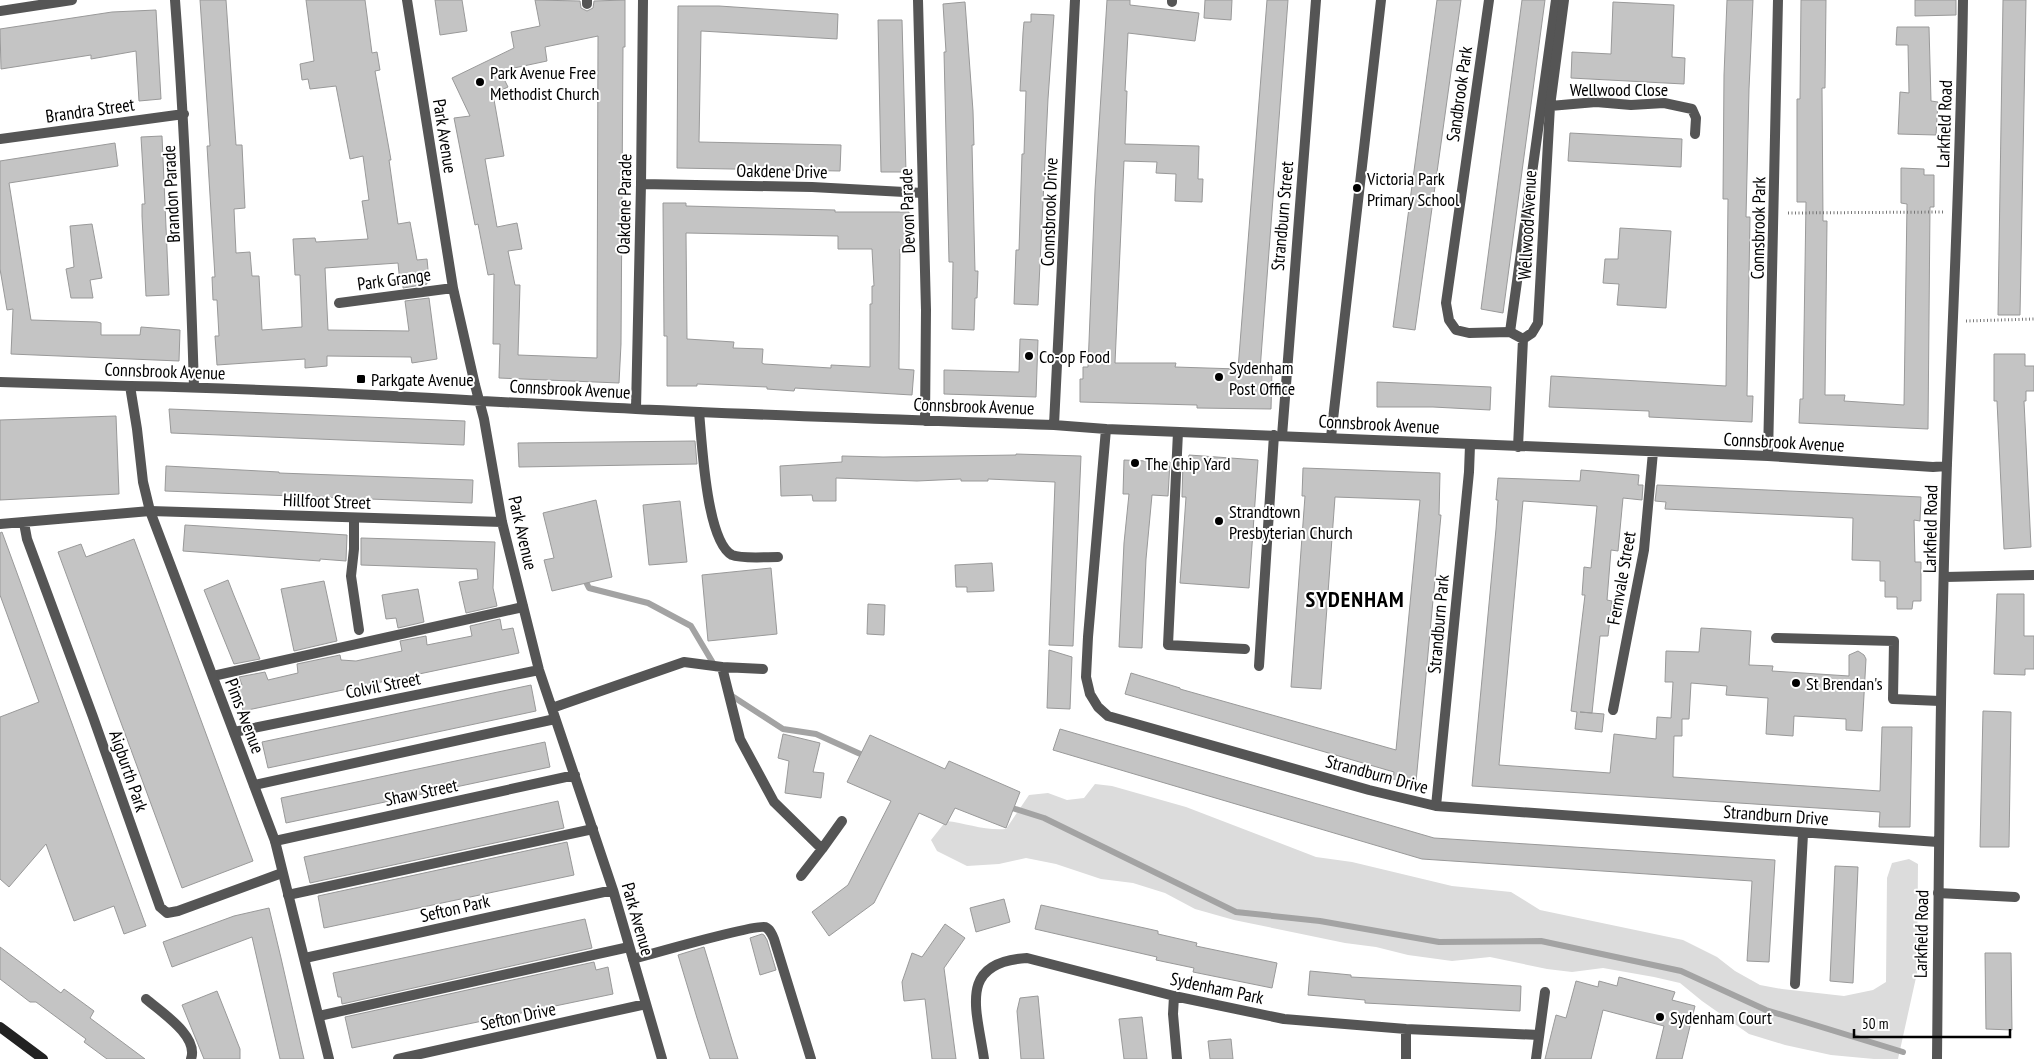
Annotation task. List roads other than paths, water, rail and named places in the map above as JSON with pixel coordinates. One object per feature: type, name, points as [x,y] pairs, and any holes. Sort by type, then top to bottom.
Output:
[{"type":"main road","points":[[0,1027],[43,1059]]},
{"type":"street","points":[[0,11],[51,1],[72,0]]},
{"type":"street","name":"Brandon Parade","points":[[175,0],[184,114],[193,307],[194,387]]},
{"type":"street","name":"Park Avenue","points":[[407,0],[453,288],[480,400],[502,522],[539,670],[613,890],[662,1059]]},
{"type":"street","name":"Oakdene Parade","points":[[636,409],[643,0]]},
{"type":"street","name":"Devon Parade","points":[[918,0],[926,310],[925,421]]},
{"type":"street","name":"Connsbrook Drive","points":[[1054,425],[1075,0]]},
{"type":"street","name":"Strandburn Street","points":[[1259,666],[1316,0]]},
{"type":"street","points":[[1331,437],[1380,0]]},
{"type":"street","name":"Sandbrook Park","points":[[1488,0],[1446,303],[1449,320],[1456,330],[1469,333],[1510,332],[1523,339]]},
{"type":"street","points":[[1510,332],[1556,0]]},
{"type":"street","name":"Wellwood Avenue","points":[[1523,339],[1532,333],[1538,323],[1550,106],[1564,0]]},
{"type":"street","name":"Connsbrook Park","points":[[1768,456],[1775,213],[1778,0]]},
{"type":"street","name":"Larkfield Road","points":[[1936,1059],[1940,701],[1947,466],[1962,112],[1963,0]]},
{"type":"street","name":"Wellwood Close","points":[[1550,106],[1596,102],[1631,105],[1664,103],[1692,108],[1696,118],[1695,134]]},
{"type":"street","name":"Brandra Street","points":[[0,139],[184,114]]},
{"type":"street","name":"Oakdene Drive","points":[[641,184],[922,193]]},
{"type":"street","name":"Park Grange","points":[[339,303],[453,288]]},
{"type":"street","points":[[1518,447],[1523,339]]},
{"type":"street","name":"Connsbrook Avenue","points":[[0,382],[194,387],[699,412],[1054,425],[1470,445],[1768,456],[1933,467],[1947,466]]},
{"type":"street","name":"Pims Avenue","points":[[130,386],[143,482],[150,511],[275,840],[329,1059]]},
{"type":"street","points":[[699,412],[711,515],[720,541],[728,552],[734,556],[778,557]]},
{"type":"street","name":"Strandburn Drive","points":[[1106,429],[1086,676],[1090,694],[1108,716],[1370,790],[1436,806],[1803,834],[1938,842]]},
{"type":"street","points":[[1178,432],[1168,646],[1245,648]]},
{"type":"street","name":"Strandburn Park","points":[[1436,806],[1470,445]]},
{"type":"street","name":"Fernvale Street","points":[[1613,710],[1644,550],[1653,452]]},
{"type":"street","points":[[0,524],[150,511]]},
{"type":"street","name":"Hillfoot Street","points":[[150,511],[502,522]]},
{"type":"street","points":[[354,518],[354,548],[351,576],[359,630]]},
{"type":"street","name":"Aigburth Park","points":[[24,522],[27,538],[90,708],[160,907],[167,913],[178,911],[282,873]]},
{"type":"street","points":[[1945,577],[2034,575]]},
{"type":"street","points":[[213,676],[523,607]]},
{"type":"street","points":[[1776,638],[1894,641],[1892,699],[1940,701]]},
{"type":"street","points":[[552,708],[684,662],[722,667],[764,669]]},
{"type":"street","points":[[722,667],[740,739],[774,802],[822,849]]},
{"type":"street","name":"Colvil Street","points":[[234,732],[539,670]]},
{"type":"street","points":[[254,785],[556,720]]},
{"type":"street","name":"Shaw Street","points":[[275,840],[575,775]]},
{"type":"street","points":[[801,876],[842,820]]},
{"type":"street","points":[[288,895],[592,829]]},
{"type":"street","points":[[1796,984],[1803,834]]},
{"type":"street","name":"Sefton Park","points":[[305,958],[613,890]]},
{"type":"street","points":[[1938,894],[2016,897]]},
{"type":"street","points":[[633,959],[759,926],[766,927],[771,931],[774,939],[811,1059]]},
{"type":"street","points":[[319,1016],[629,947]]},
{"type":"street","name":"Sydenham Park","points":[[984,1059],[975,999],[978,983],[990,968],[1009,959],[1027,958],[1174,996],[1284,1019],[1406,1029],[1539,1035]]},
{"type":"street","points":[[1536,1059],[1546,992]]},
{"type":"street","points":[[1174,996],[1172,1014],[1177,1059]]},
{"type":"street","points":[[146,999],[186,1034],[192,1054],[191,1059]]},
{"type":"street","name":"Sefton Drive","points":[[398,1059],[646,1004]]},
{"type":"street","points":[[1406,1029],[1406,1059]]},
{"type":"waterway","points":[[583,576],[589,588],[648,603],[691,626],[716,668]]},
{"type":"waterway","points":[[730,692],[732,696],[783,729],[816,734],[867,757]]},
{"type":"waterway","points":[[1006,806],[1044,818],[1236,912],[1320,921],[1439,942],[1541,941],[1681,971],[1766,1010],[1903,1052]]},
{"type":"place","name":"Park Avenue Free Methodist Church","points":[[480,82]]},
{"type":"place","name":"Victoria Park Primary School","points":[[1357,188]]},
{"type":"place","name":"Co-op Food","points":[[1029,356]]},
{"type":"place","name":"Sydenham Post Office","points":[[1219,377]]},
{"type":"place","name":"Parkgate Avenue","points":[[361,379]]},
{"type":"place","name":"The Chip Yard","points":[[1135,463]]},
{"type":"place","name":"Strandtown Presbyterian Church","points":[[1219,521]]},
{"type":"place","name":"St Brendan's","points":[[1796,683]]},
{"type":"place","name":"Sydenham Court","points":[[1660,1017]]},
{"type":"district","name":"SYDENHAM","points":[[1355,599]]}]
